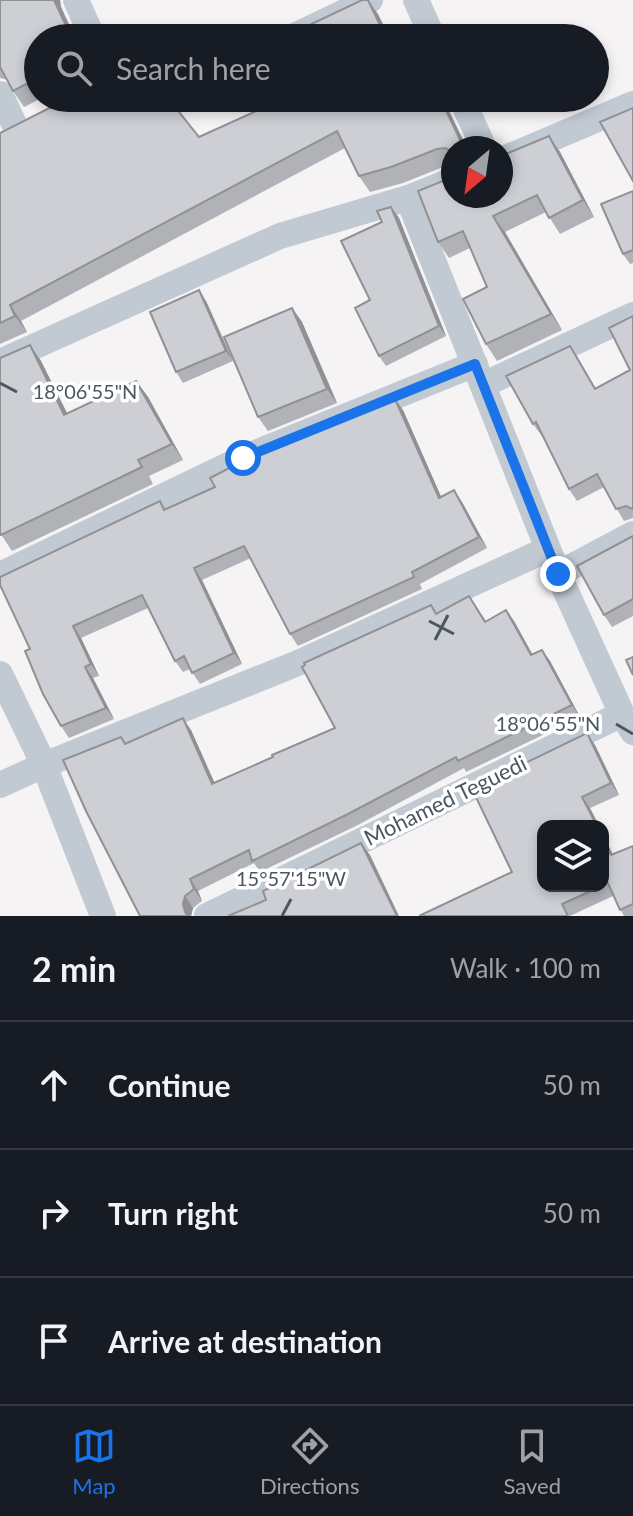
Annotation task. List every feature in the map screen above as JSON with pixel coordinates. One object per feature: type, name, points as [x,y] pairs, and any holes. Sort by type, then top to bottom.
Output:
[{"type":"street","points":[[76,0],[87,24]]},
{"type":"street","points":[[319,24],[370,0]]},
{"type":"street","points":[[416,0],[427,24]]},
{"type":"street","points":[[0,94],[8,132],[44,114]]},
{"type":"street","points":[[513,155],[633,104]]},
{"type":"street","points":[[467,112],[478,136]]},
{"type":"street","points":[[0,362],[280,236],[408,198],[441,185]]},
{"type":"street","points":[[408,198],[558,574],[628,723]]},
{"type":"street","points":[[0,575],[243,458],[633,315]]},
{"type":"street","points":[[558,574],[633,534]]},
{"type":"street","points":[[0,785],[298,663],[548,549]]},
{"type":"street","points":[[0,674],[44,765],[103,916]]},
{"type":"street","name":"Mohamed Teguedi","points":[[207,916],[628,723]]},
{"type":"building","points":[[0,0],[54,0],[65,24],[24,24],[24,85],[13,91],[0,67]]},
{"type":"building","points":[[368,0],[379,24],[311,24]]},
{"type":"building","points":[[633,108],[633,181],[600,122]]},
{"type":"building","points":[[41,112],[179,112],[199,137],[254,112],[447,112],[458,136],[441,136],[441,148],[359,176],[337,131],[10,305],[15,316],[0,323],[0,133]]},
{"type":"building","points":[[549,136],[583,200],[549,218],[537,195],[513,206],[513,151]]},
{"type":"building","points":[[441,182],[441,208],[510,208],[493,216],[551,314],[486,344],[463,299],[487,287],[463,231],[438,242],[418,191]]},
{"type":"building","points":[[633,191],[633,250],[623,254],[601,204]]},
{"type":"building","points":[[391,207],[439,326],[379,356],[355,308],[370,300],[341,241],[382,222],[377,211]]},
{"type":"building","points":[[199,290],[226,351],[176,372],[150,312]]},
{"type":"building","points":[[292,308],[327,389],[258,417],[224,337]]},
{"type":"building","points":[[633,316],[633,509],[626,506],[616,509],[597,474],[569,489],[536,422],[533,424],[506,376],[570,346],[595,389],[630,370],[609,328]]},
{"type":"building","points":[[30,345],[64,415],[136,381],[172,444],[138,460],[142,467],[1,535],[0,358]]},
{"type":"building","points":[[395,399],[439,498],[454,490],[479,537],[412,572],[414,577],[290,634],[244,546],[194,568],[234,653],[192,673],[184,656],[175,661],[142,595],[73,626],[91,664],[85,667],[106,708],[61,726],[25,651],[30,649],[0,585],[0,577],[160,501],[164,510],[215,487],[210,478],[245,460]]},
{"type":"building","points":[[633,536],[633,599],[604,615],[577,566]]},
{"type":"building","points":[[469,596],[485,622],[506,610],[531,655],[542,650],[572,705],[458,761],[456,757],[252,861],[249,850],[190,879],[194,889],[185,896],[183,904],[188,916],[140,916],[63,760],[121,737],[125,744],[183,718],[212,784],[335,728],[302,667],[304,663],[431,605],[436,614]]},
{"type":"building","points":[[633,657],[633,675],[626,660]]},
{"type":"building","points":[[587,733],[611,783],[582,797],[594,820],[537,820],[537,892],[589,892],[562,904],[568,916],[419,916],[512,872],[472,789]]},
{"type":"building","points":[[361,843],[397,916],[228,916],[266,900],[263,891]]},
{"type":"building","points":[[633,846],[633,904],[620,910],[609,885],[609,851],[611,855]]},
{"type":"route","points":[[243,458],[475,364],[558,574]]}]
